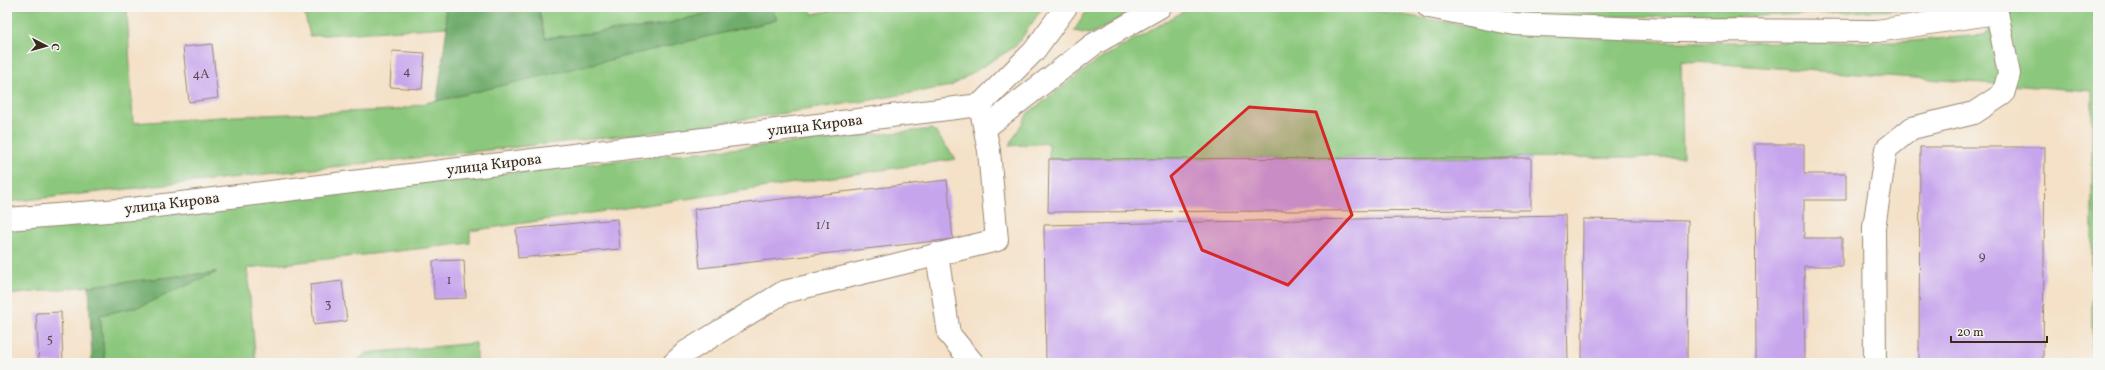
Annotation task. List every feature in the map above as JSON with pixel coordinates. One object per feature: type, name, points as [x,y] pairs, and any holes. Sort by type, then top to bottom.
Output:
[{"type":"street","points":[[674,363],[686,352],[784,292],[997,240],[989,151],[980,105],[1034,52],[1066,7]]},
{"type":"street","points":[[984,128],[1094,44],[1160,7]]},
{"type":"street","points":[[1429,7],[1515,24],[1670,30],[1876,31],[1996,10],[2009,74],[2003,94],[1974,113],[1912,128],[1886,149],[1874,227],[1875,363]]},
{"type":"street","name":"улица Кирова","points":[[7,219],[132,209],[980,105]]},
{"type":"street","points":[[937,254],[949,334],[973,363]]},
{"type":"highlighted area","points":[[1249,107],[1316,112],[1352,215],[1288,285],[1202,250],[1171,176]]},
{"type":"green space","points":[[7,7],[141,7],[127,9],[133,123],[235,116],[396,110],[777,20],[771,7],[810,7],[812,14],[849,7],[1043,7],[1016,46],[951,86],[865,101],[665,131],[7,202]]},
{"type":"green space","points":[[303,7],[445,7],[447,27],[310,36]]},
{"type":"green space","points":[[445,7],[538,7],[545,38],[658,26],[720,10],[745,7],[771,7],[777,20],[437,101],[447,27]]},
{"type":"green space","points":[[538,7],[745,7],[720,10],[658,26],[545,38]]},
{"type":"green space","points":[[1089,7],[1137,7],[1109,25],[1090,34],[1074,31]]},
{"type":"green space","points":[[1191,7],[1355,7],[1519,34],[1675,42],[1898,42],[1984,35],[2012,9],[2012,7],[2098,7],[2098,363],[2092,363],[2092,91],[1681,61],[1683,157],[1049,159],[1049,143],[1009,146],[1028,113],[1095,62]]},
{"type":"green space","points":[[1498,7],[1954,7],[1736,17],[1544,16]]},
{"type":"green space","points":[[933,129],[956,159],[470,231],[470,243],[247,268],[256,363],[105,363],[100,315],[141,306],[216,272],[7,295],[7,228],[678,154]]},
{"type":"green space","points":[[217,272],[141,306],[100,315],[105,363],[92,363],[89,286]]},
{"type":"green space","points":[[476,343],[477,363],[355,363],[366,353]]},
{"type":"building","points":[[212,44],[218,98],[189,102],[183,47]]},
{"type":"building","points":[[392,51],[425,53],[422,89],[390,87]]},
{"type":"building","points":[[1755,144],[1804,144],[1804,174],[1846,174],[1846,200],[1804,200],[1804,238],[1842,238],[1842,266],[1804,266],[1805,363],[1756,363]]},
{"type":"building","points":[[1920,147],[2045,147],[2043,363],[1919,363]]},
{"type":"building","points":[[1531,158],[1531,210],[1048,212],[1049,159]]},
{"type":"building","points":[[947,180],[953,239],[700,268],[694,209]]},
{"type":"building","points":[[1565,215],[1568,363],[1046,363],[1044,225]]},
{"type":"building","points":[[617,219],[620,249],[518,258],[516,229]]},
{"type":"building","points":[[1583,219],[1688,221],[1687,363],[1582,363]]},
{"type":"building","points":[[464,260],[466,298],[434,299],[433,261]]},
{"type":"building","points":[[342,281],[347,321],[314,325],[310,285]]},
{"type":"building","points":[[61,312],[63,363],[39,363],[36,313]]}]
